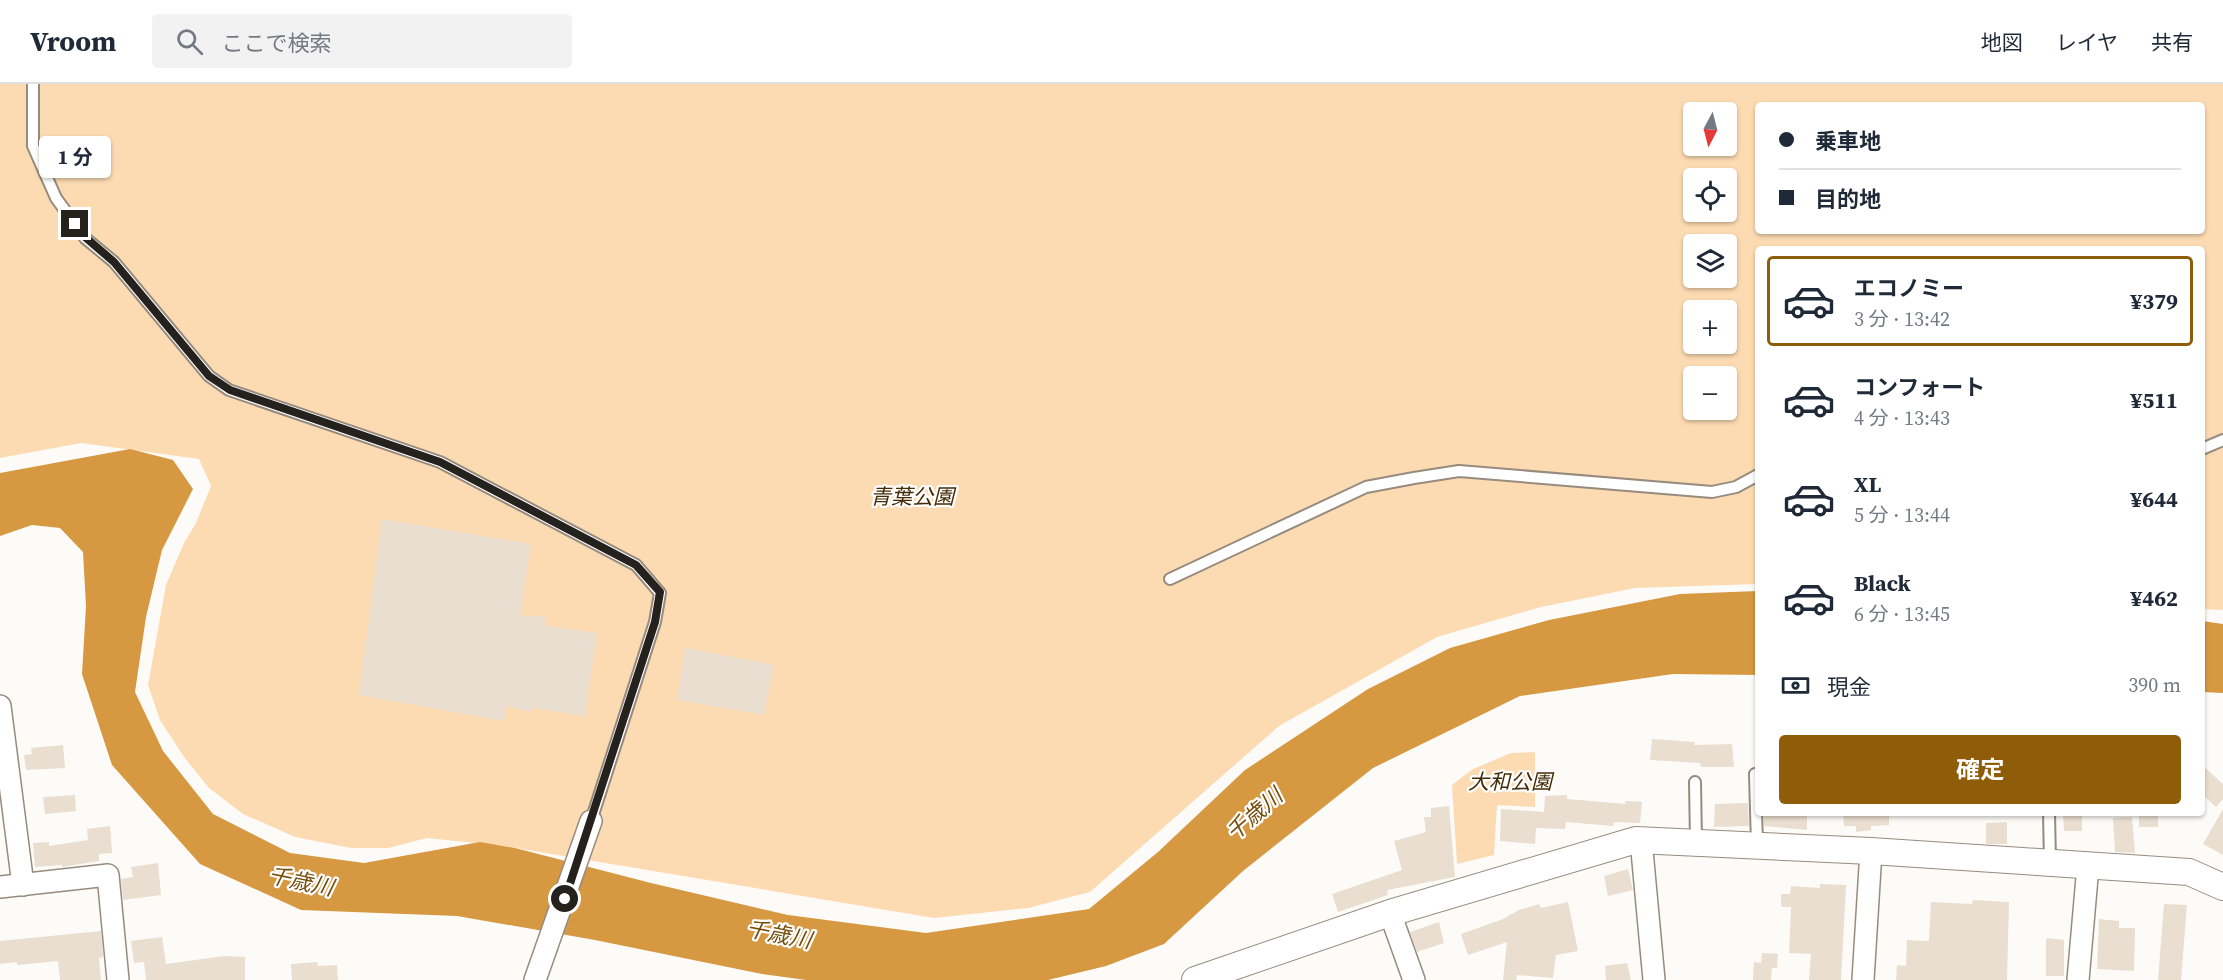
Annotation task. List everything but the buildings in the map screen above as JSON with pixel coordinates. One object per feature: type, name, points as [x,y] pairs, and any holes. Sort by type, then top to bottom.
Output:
[{"type":"street","points":[[0,706],[23,885]]},
{"type":"street","points":[[535,980],[591,821]]},
{"type":"street","points":[[1195,980],[1390,914],[1636,840],[1871,851],[2189,872],[2223,887]]},
{"type":"street","points":[[1641,840],[1654,980]]},
{"type":"street","points":[[1863,980],[1871,851]]},
{"type":"street","points":[[2078,980],[2088,866]]},
{"type":"street","points":[[0,887],[108,875],[118,980]]},
{"type":"street","points":[[1390,914],[1414,980]]},
{"type":"lane","points":[[33,84],[33,146],[56,198],[85,237],[114,262],[209,376],[230,390],[440,462],[636,565],[660,592],[655,622],[591,821]]},
{"type":"lane","points":[[2205,448],[2223,440]]},
{"type":"lane","points":[[1170,579],[1365,487],[1414,478],[1459,471],[1712,492],[1736,487],[1755,477]]},
{"type":"lane","points":[[1695,782],[1696,843]]},
{"type":"lane","points":[[1756,816],[1757,845]]},
{"type":"lane","points":[[2049,816],[2050,863]]},
{"type":"green space","name":"青葉公園","points":[[0,84],[2223,84],[2223,610],[2205,609],[2205,246],[1755,246],[1755,584],[1635,588],[1541,607],[1437,637],[1279,726],[1090,892],[1028,908],[934,918],[504,846],[427,838],[388,848],[351,848],[295,837],[243,814],[209,788],[184,757],[160,720],[148,685],[166,585],[211,486],[199,459],[81,443],[0,458]]},
{"type":"green space","name":"大和公園","points":[[1535,752],[1535,807],[1497,805],[1494,855],[1457,864],[1452,785],[1473,769],[1511,753]]},
{"type":"water","name":"千歳川","points":[[130,449],[173,460],[193,489],[162,550],[146,617],[135,692],[163,751],[213,814],[290,853],[364,863],[480,842],[515,848],[788,915],[926,933],[1089,909],[1158,852],[1245,770],[1368,689],[1450,648],[1549,620],[1680,594],[1755,591],[1755,675],[1673,674],[1520,696],[1373,768],[1243,871],[1164,944],[1106,966],[1048,980],[806,980],[762,974],[595,940],[457,916],[301,910],[200,864],[112,765],[82,674],[86,606],[83,552],[60,528],[32,525],[0,536],[0,473]]},
{"type":"water","points":[[2205,621],[2223,624],[2223,693],[2205,692]]},
{"type":"route","points":[[75,224],[85,237],[114,262],[209,376],[230,390],[440,462],[636,565],[660,592],[655,622],[565,899]]}]
